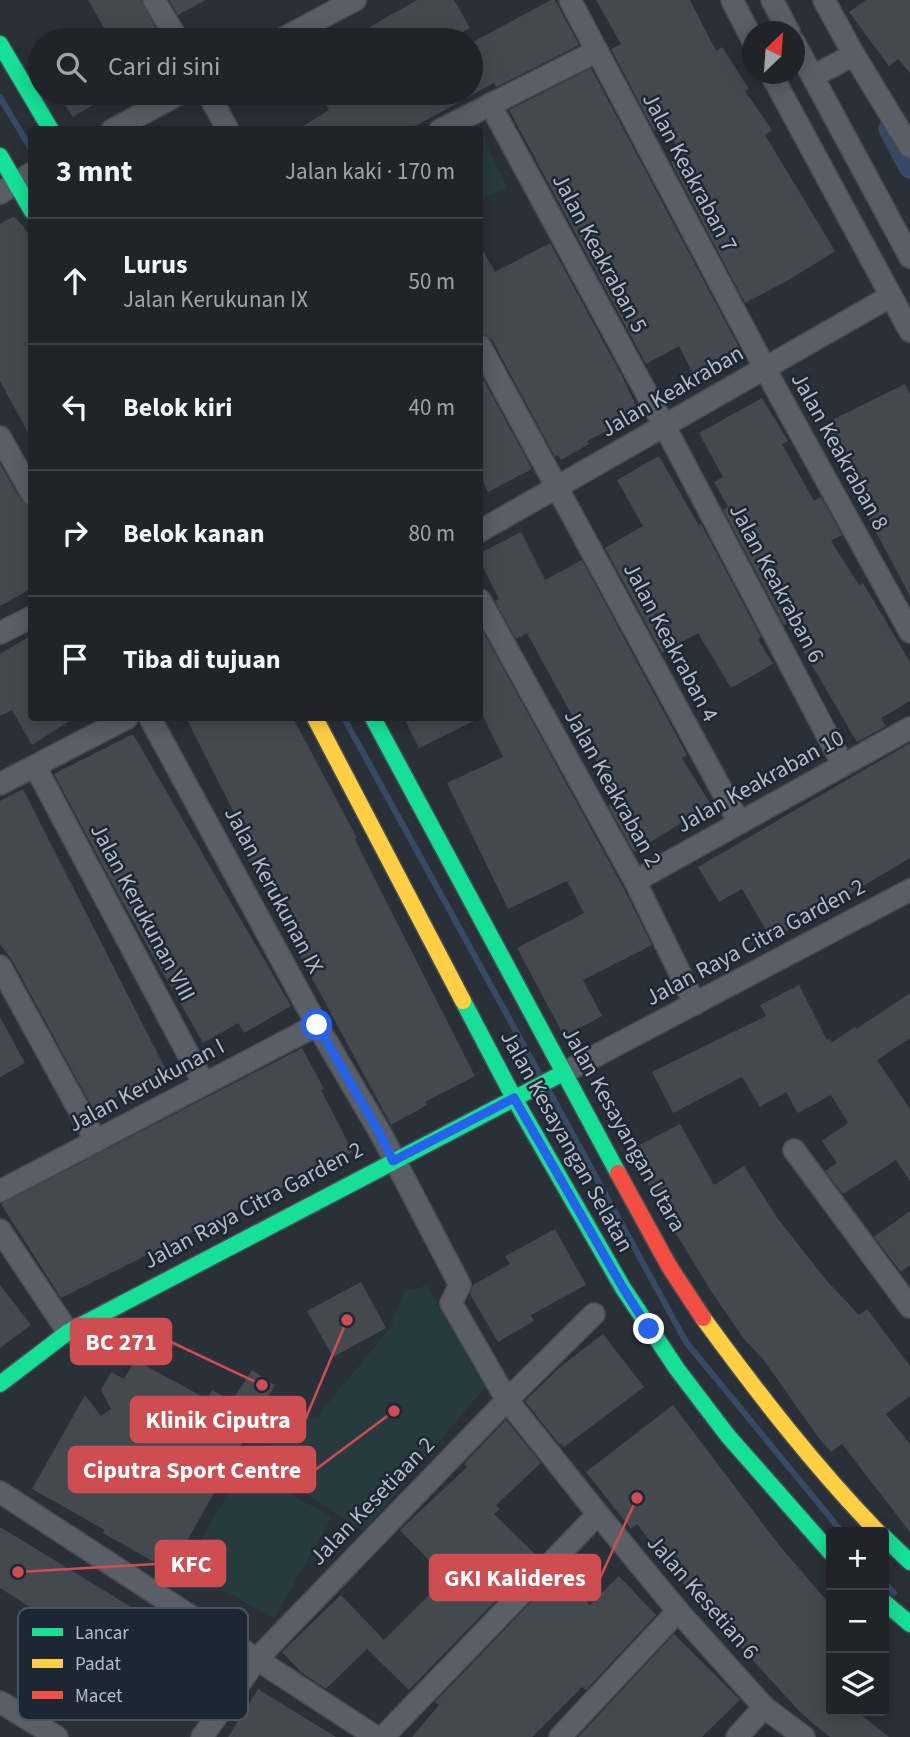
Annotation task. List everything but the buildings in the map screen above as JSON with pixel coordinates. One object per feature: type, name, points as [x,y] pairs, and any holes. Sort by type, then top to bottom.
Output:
[{"type":"street","points":[[154,0],[171,28]]},
{"type":"street","points":[[302,28],[355,0]]},
{"type":"street","name":"Jalan Keakraban 7","points":[[570,0],[765,368]]},
{"type":"street","points":[[732,0],[743,21]]},
{"type":"street","points":[[772,0],[783,21]]},
{"type":"street","points":[[824,0],[852,56],[910,148]]},
{"type":"street","points":[[0,44],[28,91]]},
{"type":"street","points":[[448,126],[597,51]]},
{"type":"street","points":[[817,74],[852,56]]},
{"type":"street","points":[[805,57],[817,74],[910,257]]},
{"type":"street","points":[[776,84],[910,331]]},
{"type":"street","name":"Jalan Keakraban 5","points":[[490,104],[664,426]]},
{"type":"street","points":[[36,105],[49,126]]},
{"type":"street","points":[[119,126],[159,105]]},
{"type":"street","points":[[214,105],[226,126]]},
{"type":"street","points":[[0,156],[28,204]]},
{"type":"street","name":"Jalan Keakraban","points":[[483,529],[891,296]]},
{"type":"street","name":"Jalan Keakraban 4","points":[[483,351],[739,822]]},
{"type":"street","name":"Jalan Keakraban 8","points":[[765,368],[910,632]]},
{"type":"street","name":"Jalan Keakraban 6","points":[[664,426],[843,765]]},
{"type":"street","points":[[0,437],[28,487]]},
{"type":"street","name":"Jalan Keakraban 2","points":[[483,605],[635,880],[695,1003]]},
{"type":"street","points":[[0,634],[28,619]]},
{"type":"street","points":[[0,784],[121,721]]},
{"type":"street","name":"Jalan Kerukunan IX","points":[[152,721],[393,1161]]},
{"type":"street","name":"Jalan Kesayangan Selatan","points":[[317,721],[516,1097],[623,1288],[670,1360],[760,1475],[826,1548]]},
{"type":"street","name":"Jalan Kesayangan Utara","points":[[375,721],[560,1075],[692,1302],[798,1444],[873,1527]]},
{"type":"street","name":"Jalan Keakraban 10","points":[[635,880],[910,728]]},
{"type":"street","name":"Jalan Kerukunan VIII","points":[[35,766],[204,1084]]},
{"type":"street","name":"Jalan Raya Citra Garden 2","points":[[0,1384],[68,1332],[910,890]]},
{"type":"street","points":[[0,966],[96,1141]]},
{"type":"street","name":"Jalan Kerukunan I","points":[[0,1191],[317,1025]]},
{"type":"street","points":[[794,1150],[910,1307]]},
{"type":"street","name":"Jalan Kesetian 6","points":[[393,1161],[460,1285],[451,1303],[507,1400],[678,1611],[764,1707],[804,1737]]},
{"type":"street","points":[[0,1230],[68,1332]]},
{"type":"street","name":"Jalan Kesetiaan 2","points":[[248,1671],[507,1400],[594,1314]]},
{"type":"street","points":[[0,1492],[177,1608]]},
{"type":"street","points":[[383,1737],[598,1514]]},
{"type":"street","points":[[889,1542],[910,1562]]},
{"type":"street","points":[[889,1606],[910,1624]]},
{"type":"street","points":[[560,1737],[678,1611]]},
{"type":"street","points":[[248,1655],[376,1737]]},
{"type":"street","points":[[0,1702],[18,1713]]},
{"type":"street","points":[[737,1737],[764,1707]]},
{"type":"street","points":[[29,1720],[57,1737]]},
{"type":"street","name":"Jalan Kesetiaan 2","points":[[202,1737],[214,1720]]},
{"type":"green space","points":[[483,136],[507,188],[483,199]]},
{"type":"green space","points":[[427,1286],[485,1387],[364,1531],[258,1462],[280,1403],[316,1418],[391,1327],[404,1291]]},
{"type":"green space","points":[[243,1467],[332,1517],[274,1619],[185,1568]]},
{"type":"waterway","points":[[0,97],[28,144]]},
{"type":"waterway","points":[[890,129],[910,167]]},
{"type":"waterway","points":[[346,721],[540,1075]]},
{"type":"waterway","points":[[549,1091],[686,1342],[838,1527]]},
{"type":"waterway","points":[[889,1588],[894,1593]]},
{"type":"traffic: fast","points":[[0,44],[28,91]]},
{"type":"traffic: fast","points":[[36,105],[49,126]]},
{"type":"traffic: fast","points":[[0,156],[28,204]]},
{"type":"traffic: fast","points":[[375,721],[618,1173]]},
{"type":"traffic: fast","points":[[463,1001],[514,1098],[623,1288],[677,1369],[728,1436],[826,1547]]},
{"type":"traffic: fast","points":[[0,1384],[68,1332],[563,1073]]},
{"type":"traffic: fast","points":[[889,1542],[910,1562]]},
{"type":"traffic: fast","points":[[889,1606],[910,1624]]},
{"type":"traffic: slow","points":[[317,721],[463,1001]]},
{"type":"traffic: slow","points":[[703,1318],[787,1428],[873,1527]]},
{"type":"traffic: jam","points":[[618,1173],[669,1266],[703,1318]]},
{"type":"place","name":"Klinik Ciputra","points":[[347,1320]]},
{"type":"place","name":"BC 271","points":[[262,1385]]},
{"type":"place","name":"Ciputra Sport Centre","points":[[394,1411]]},
{"type":"place","name":"GKI Kalideres","points":[[637,1498]]},
{"type":"place","name":"KFC","points":[[18,1572]]},
{"type":"route","points":[[317,1025],[393,1161],[514,1098],[649,1329]]}]
